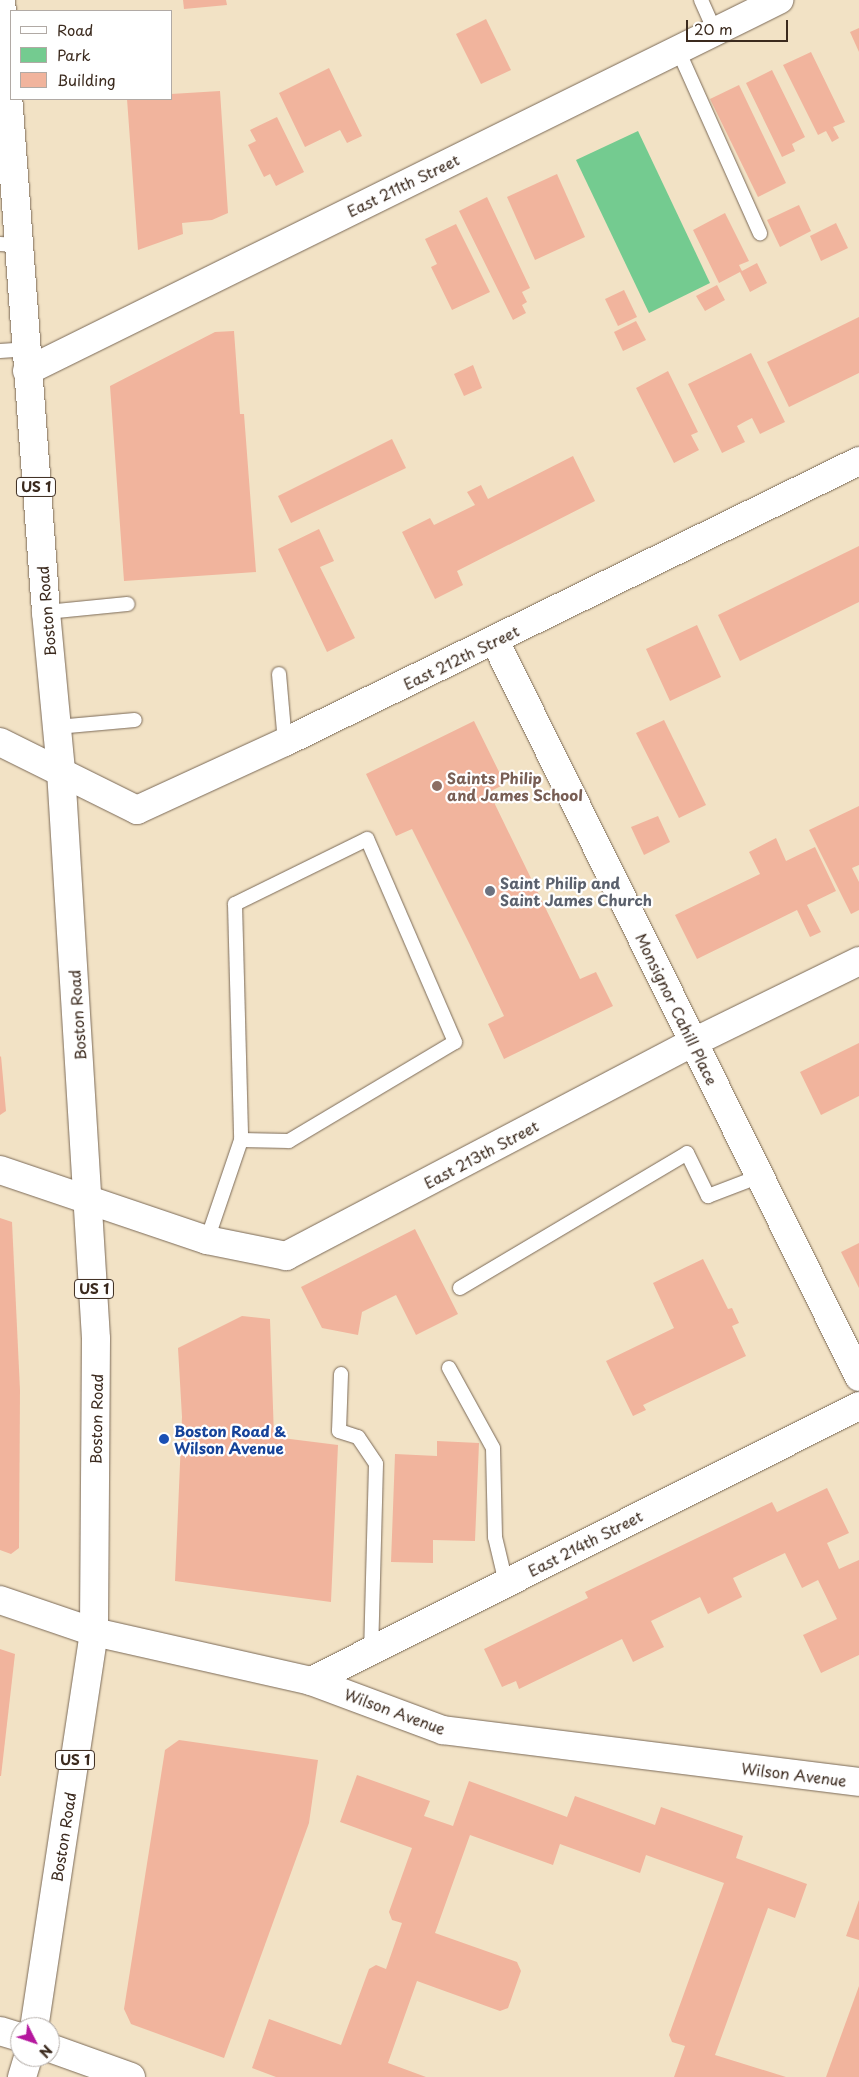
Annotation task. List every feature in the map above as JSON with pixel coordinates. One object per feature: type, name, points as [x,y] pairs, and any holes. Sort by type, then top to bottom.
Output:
[{"type":"street","name":"Boston Road","points":[[1,0],[9,244],[18,357],[46,612],[61,771],[90,1199],[96,1339],[94,1632],[36,2017]]},
{"type":"street","name":"East 211th Street","points":[[18,357],[678,50],[779,0]]},
{"type":"street","name":"East 212th Street","points":[[61,771],[137,810],[285,742],[495,641],[859,461]]},
{"type":"street","name":"Monsignor Cahill Place","points":[[495,641],[859,1377]]},
{"type":"street","points":[[0,742],[61,771]]},
{"type":"street","name":"East 213th Street","points":[[0,1170],[207,1240],[286,1256],[694,1042],[859,961]]},
{"type":"street","name":"East 214th Street","points":[[311,1681],[859,1406]]},
{"type":"street","name":"Wilson Avenue","points":[[0,1600],[94,1632],[311,1681],[443,1730],[859,1782]]},
{"type":"street","points":[[60,2052],[131,2077]]},
{"type":"lane","points":[[701,0],[715,32]]},
{"type":"lane","points":[[678,50],[760,233]]},
{"type":"lane","points":[[46,612],[128,604]]},
{"type":"lane","points":[[279,674],[285,742]]},
{"type":"lane","points":[[57,727],[135,720]]},
{"type":"lane","points":[[207,1240],[241,1140],[235,904],[367,839],[455,1042],[289,1141],[241,1140]]},
{"type":"lane","points":[[460,1288],[687,1153],[708,1196],[760,1176]]},
{"type":"lane","points":[[449,1368],[493,1448],[495,1537],[506,1583]]},
{"type":"lane","points":[[342,1374],[339,1431],[358,1437],[376,1464],[370,1652]]},
{"type":"green space","points":[[638,131],[710,283],[649,313],[576,160]]},
{"type":"building","points":[[183,0],[226,0],[227,5],[184,9]]},
{"type":"building","points":[[486,19],[511,70],[481,84],[456,34]]},
{"type":"building","points":[[859,28],[859,52],[850,32]]},
{"type":"building","points":[[811,52],[845,122],[833,127],[839,138],[832,142],[826,131],[818,135],[783,65]]},
{"type":"building","points":[[329,68],[362,136],[347,143],[340,130],[305,147],[279,93]]},
{"type":"building","points":[[772,70],[805,137],[792,144],[795,151],[782,157],[746,83]]},
{"type":"building","points":[[739,85],[786,183],[758,197],[710,99]]},
{"type":"building","points":[[220,91],[228,213],[212,220],[182,223],[183,234],[138,250],[127,100],[172,100],[172,94]]},
{"type":"building","points":[[277,117],[304,172],[276,186],[270,174],[264,177],[248,145],[256,141],[250,130]]},
{"type":"building","points":[[557,174],[585,237],[535,260],[507,197]]},
{"type":"building","points":[[487,197],[530,288],[522,292],[527,302],[522,305],[526,313],[513,320],[459,211]]},
{"type":"building","points":[[799,205],[811,231],[780,247],[767,220]]},
{"type":"building","points":[[725,213],[749,261],[739,265],[742,271],[757,263],[767,283],[750,292],[740,272],[719,283],[693,230]]},
{"type":"building","points":[[836,223],[848,248],[821,261],[810,236]]},
{"type":"building","points":[[456,224],[490,292],[452,310],[431,267],[437,264],[425,239]]},
{"type":"building","points":[[717,285],[725,300],[705,311],[696,296]]},
{"type":"building","points":[[624,290],[637,317],[618,326],[605,299]]},
{"type":"building","points":[[859,317],[859,373],[789,407],[767,362]]},
{"type":"building","points":[[636,321],[646,340],[623,351],[614,332]]},
{"type":"building","points":[[234,331],[240,414],[244,414],[256,572],[124,581],[110,386],[215,332]]},
{"type":"building","points":[[751,353],[785,422],[760,434],[752,418],[737,426],[745,442],[722,453],[688,384]]},
{"type":"building","points":[[473,365],[482,388],[464,396],[454,374]]},
{"type":"building","points":[[668,371],[698,432],[691,435],[699,450],[674,463],[636,388]]},
{"type":"building","points":[[392,439],[406,468],[291,523],[278,496]]},
{"type":"building","points":[[573,456],[595,501],[457,571],[463,585],[435,599],[402,532],[430,518],[434,525],[475,505],[467,492],[481,485],[488,499]]},
{"type":"building","points":[[319,529],[334,561],[320,567],[355,638],[327,652],[278,549]]},
{"type":"building","points":[[859,546],[859,602],[740,661],[718,615]]},
{"type":"building","points":[[697,625],[721,677],[670,701],[646,649]]},
{"type":"building","points":[[664,720],[706,805],[679,818],[636,733]]},
{"type":"building","name":"Saint Philip and Saint James Church","points":[[474,721],[505,784],[489,792],[580,979],[596,972],[613,1006],[504,1059],[488,1024],[504,1016],[470,945],[412,829],[396,836],[366,774]]},
{"type":"building","points":[[859,806],[859,865],[852,868],[859,882],[859,910],[851,914],[809,830]]},
{"type":"building","points":[[658,816],[670,842],[644,855],[631,827]]},
{"type":"building","points":[[776,838],[786,861],[815,847],[836,891],[807,905],[821,932],[810,937],[797,910],[697,959],[675,915],[760,874],[749,852]]},
{"type":"building","points":[[859,1043],[859,1096],[821,1115],[800,1072]]},
{"type":"building","points":[[0,1057],[6,1111],[0,1115]]},
{"type":"building","points":[[0,1218],[12,1222],[20,1390],[19,1548],[11,1554],[0,1550]]},
{"type":"building","points":[[415,1229],[458,1314],[416,1335],[396,1295],[362,1312],[358,1335],[322,1328],[301,1287]]},
{"type":"building","points":[[859,1243],[859,1288],[841,1252]]},
{"type":"building","points":[[703,1259],[728,1309],[732,1308],[739,1323],[732,1326],[746,1356],[643,1405],[646,1410],[633,1416],[606,1361],[674,1328],[653,1283]]},
{"type":"building","points":[[242,1316],[270,1319],[274,1437],[338,1445],[331,1602],[175,1581],[182,1417],[178,1348]]},
{"type":"building","points":[[437,1441],[479,1443],[475,1541],[433,1540],[433,1563],[391,1562],[395,1454],[437,1456]]},
{"type":"building","points":[[827,1488],[849,1533],[827,1543],[839,1569],[859,1560],[859,1655],[821,1673],[803,1635],[837,1619],[818,1580],[802,1588],[785,1553],[733,1578],[742,1597],[708,1614],[700,1597],[651,1621],[664,1647],[633,1662],[622,1639],[519,1689],[516,1681],[502,1687],[484,1649],[588,1598],[585,1592],[772,1502],[777,1512]]},
{"type":"building","points":[[0,1649],[15,1654],[1,1776],[0,1776]]},
{"type":"building","points":[[179,1740],[318,1760],[309,1823],[224,2058],[131,2024],[124,2009],[165,1750]]},
{"type":"building","points":[[357,1775],[430,1801],[424,1816],[453,1826],[469,1781],[567,1817],[575,1796],[655,1825],[661,1807],[743,1836],[736,1858],[807,1884],[795,1918],[768,1908],[715,2055],[786,2077],[674,2077],[685,2046],[672,2042],[669,2035],[724,1883],[646,1855],[640,1873],[560,1844],[553,1865],[470,1835],[435,1933],[517,1962],[521,1971],[508,2008],[500,2011],[417,1981],[388,2063],[426,2077],[276,2077],[252,2068],[269,2019],[341,2045],[369,1969],[376,1965],[386,1969],[402,1923],[392,1920],[389,1912],[412,1848],[340,1822]]},
{"type":"building","points":[[859,1900],[859,1940],[846,1936]]},
{"type":"building","points":[[859,1986],[859,2077],[826,2077]]},
{"type":"place","name":"Saints Philip and James School","points":[[437,786]]},
{"type":"place","name":"Saint Philip and Saint James Church","points":[[490,891]]},
{"type":"place","name":"Boston Road & Wilson Avenue","points":[[164,1439]]}]
